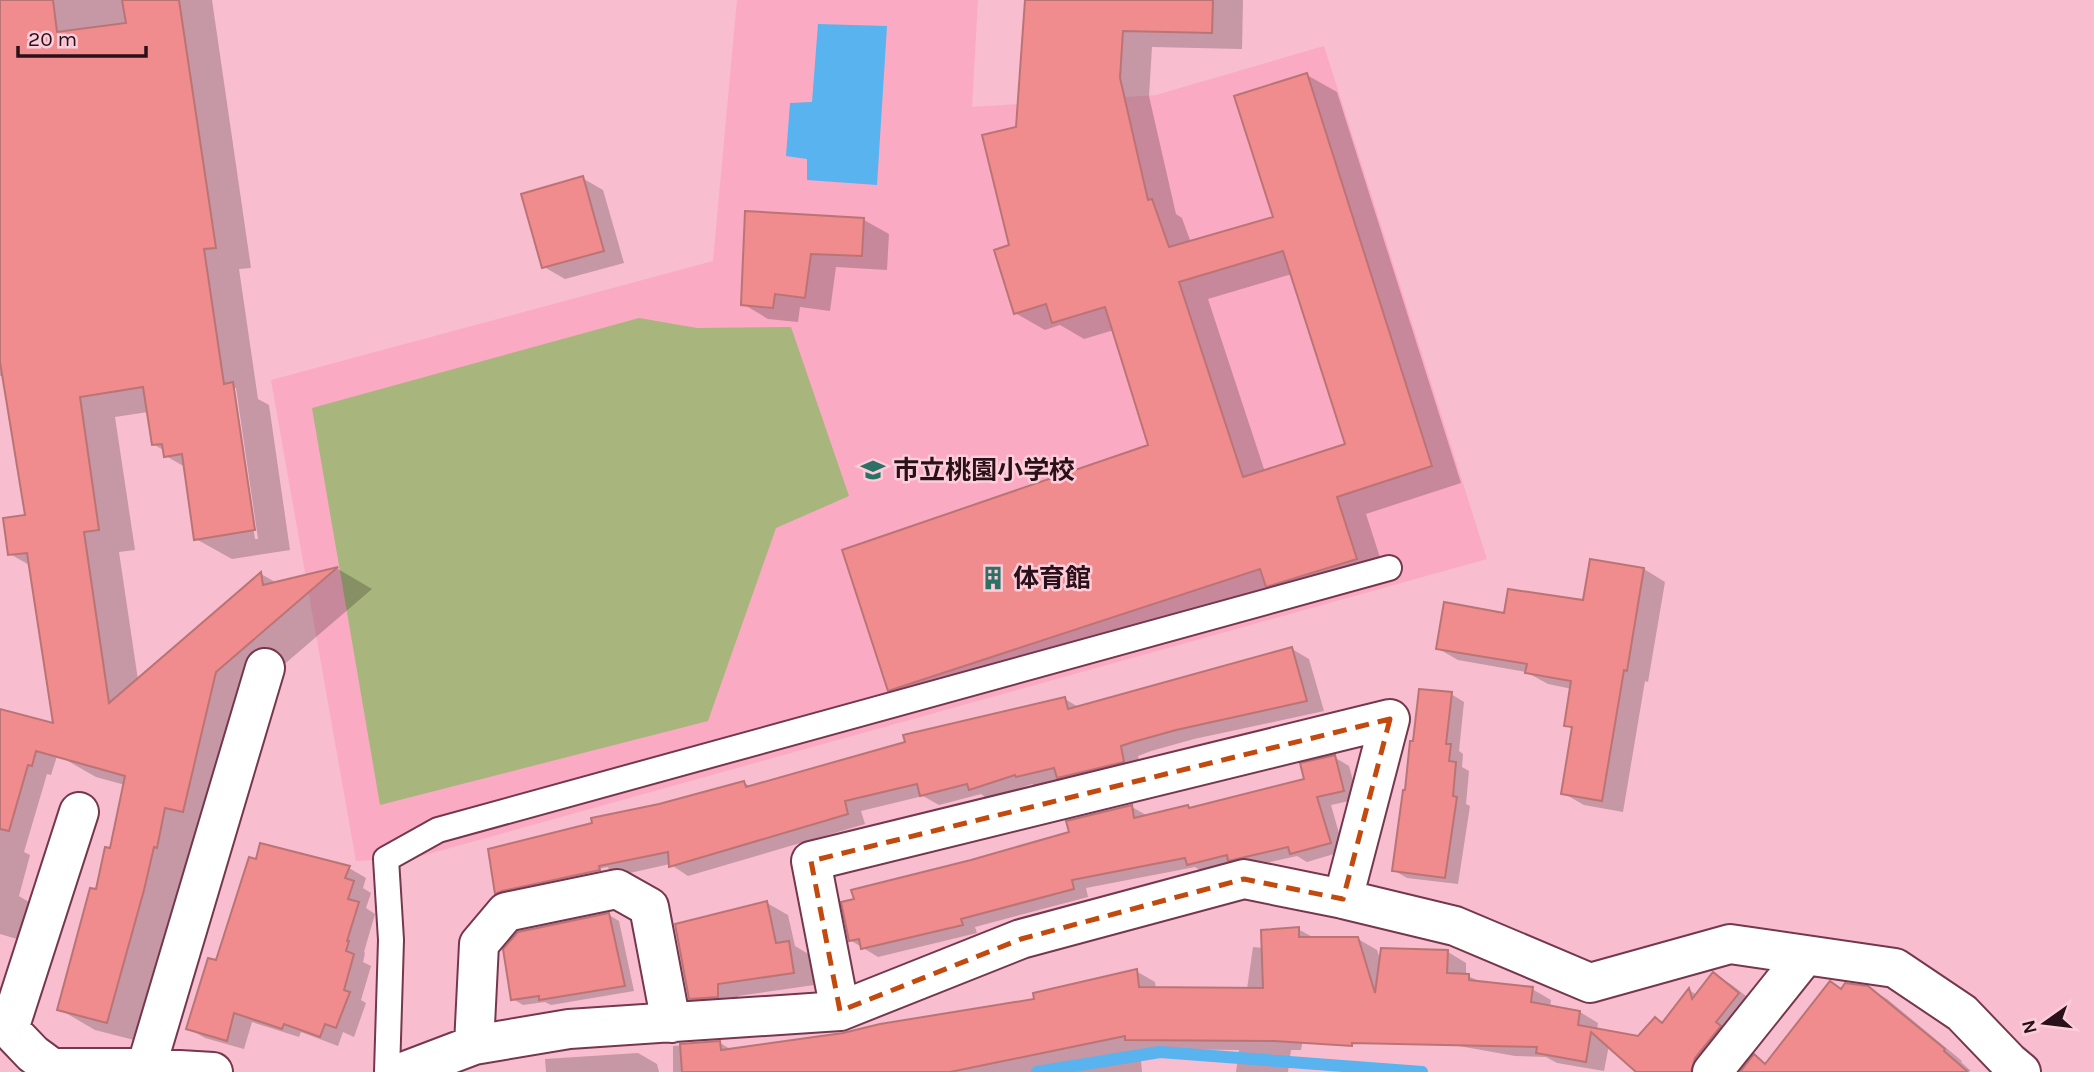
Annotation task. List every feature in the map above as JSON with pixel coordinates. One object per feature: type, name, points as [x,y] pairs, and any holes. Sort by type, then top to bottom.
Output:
[{"type":"street","points":[[146,1068],[265,668]]},
{"type":"street","points":[[839,1011],[811,861],[1390,719],[1343,899]]},
{"type":"street","points":[[79,812],[5,1027],[33,1054],[55,1070],[146,1068],[213,1072]]},
{"type":"street","points":[[403,1072],[474,1045],[569,1029],[839,1011],[1021,939],[1244,879],[1455,926],[1590,983],[1730,944],[1804,957],[1895,968],[1962,1013],[2010,1069]]},
{"type":"street","points":[[474,1045],[479,944],[506,912],[617,889],[649,907],[671,1023]]},
{"type":"street","points":[[1712,1072],[1804,957]]},
{"type":"lane","points":[[387,1072],[391,940],[386,859],[438,830],[1389,568]]},
{"type":"highlighted area","points":[[1390,719],[1343,899],[1244,879],[1021,939],[840,1011],[811,861]]},
{"type":"shaded area","name":"市立桃園小学校","points":[[737,0],[978,0],[972,107],[1156,95],[1324,46],[1487,559],[414,858],[356,861],[271,380],[713,261]]},
{"type":"green space","points":[[639,318],[697,328],[791,327],[849,496],[776,528],[708,721],[380,805],[312,408]]},
{"type":"water","points":[[818,24],[887,26],[877,185],[807,180],[807,159],[786,156],[790,103],[812,102]]},
{"type":"building","points":[[0,0],[53,0],[57,32],[126,23],[122,0],[179,0],[216,248],[204,249],[224,384],[233,382],[255,530],[194,540],[182,454],[164,457],[162,444],[152,445],[143,387],[80,397],[99,530],[84,532],[109,703],[261,572],[263,585],[338,567],[216,672],[183,812],[165,808],[157,848],[154,847],[107,1023],[57,1010],[90,888],[96,889],[105,847],[110,848],[125,776],[36,751],[32,766],[28,765],[9,831],[0,829],[0,709],[53,723],[27,553],[8,555],[3,518],[25,515],[0,362]]},
{"type":"building","points":[[1025,0],[1213,0],[1212,33],[1123,31],[1120,78],[1148,200],[1152,199],[1169,247],[1273,217],[1234,96],[1307,73],[1432,466],[1337,497],[1357,559],[1266,587],[1260,569],[888,691],[842,550],[1148,445],[1105,307],[1052,323],[1046,304],[1014,314],[994,250],[1009,245],[982,135],[1016,127]],"holes":[[[1283,251],[1345,444],[1243,477],[1179,282]]]},
{"type":"building","points":[[583,176],[604,251],[542,268],[521,194]]},
{"type":"building","points":[[745,211],[864,218],[862,256],[811,254],[805,298],[775,294],[773,308],[741,305]]},
{"type":"building","points":[[1590,559],[1644,568],[1602,801],[1561,794],[1572,727],[1564,726],[1571,681],[1525,673],[1527,664],[1436,649],[1444,602],[1504,613],[1508,589],[1583,600]]},
{"type":"building","points":[[1292,647],[1307,701],[1176,730],[1121,746],[1124,762],[1057,778],[1054,768],[1016,777],[1015,775],[969,790],[967,784],[920,796],[917,784],[845,801],[848,814],[669,867],[668,852],[599,866],[600,870],[495,894],[488,849],[592,823],[591,818],[659,804],[744,781],[746,787],[905,742],[903,735],[1065,697],[1068,709]]},
{"type":"building","points":[[1419,689],[1452,692],[1446,744],[1451,744],[1449,761],[1456,762],[1453,796],[1457,797],[1445,878],[1392,871]]},
{"type":"building","points":[[1335,755],[1344,791],[1317,797],[1331,843],[1290,854],[1288,847],[1228,861],[1227,855],[1187,865],[1185,858],[1072,880],[1074,889],[961,919],[963,925],[861,949],[859,939],[849,941],[841,902],[854,899],[851,890],[1069,832],[1066,821],[1132,805],[1134,818],[1188,805],[1189,808],[1304,779],[1300,763]]},
{"type":"building","points":[[260,843],[350,866],[345,878],[354,881],[348,899],[359,902],[346,951],[354,954],[344,990],[350,992],[336,1028],[325,1024],[320,1037],[284,1024],[282,1029],[234,1013],[227,1041],[186,1029],[208,958],[216,960],[249,857],[256,859]]},
{"type":"building","points":[[767,901],[776,943],[789,941],[794,973],[718,984],[718,997],[689,999],[675,924]]},
{"type":"building","points":[[609,913],[625,986],[539,1000],[539,996],[511,1000],[503,949],[518,932]]},
{"type":"building","points":[[1299,927],[1299,937],[1358,937],[1375,993],[1381,948],[1448,950],[1447,973],[1469,974],[1469,980],[1533,987],[1531,1002],[1580,1011],[1578,1025],[1638,1036],[1655,1017],[1662,1023],[1689,988],[1692,999],[1713,972],[1739,993],[1716,1022],[1721,1026],[1695,1058],[1691,1072],[1636,1072],[1591,1032],[1586,1062],[1536,1053],[1537,1047],[1352,1043],[1352,1046],[1274,1041],[1125,1040],[1125,1036],[950,1072],[682,1072],[680,1044],[720,1041],[721,1050],[843,1033],[880,1024],[1034,999],[1033,993],[1137,969],[1139,987],[1263,988],[1261,930]]},
{"type":"building","points":[[1830,981],[1841,989],[1845,983],[1868,986],[1945,1049],[1944,1051],[1968,1072],[1740,1072],[1754,1054],[1765,1064]]},
{"type":"waterway","points":[[1037,1072],[1160,1052],[1422,1072]]},
{"type":"place","name":"市立桃園小学校","points":[[873,470]]},
{"type":"place","name":"体育館","points":[[993,578]]}]
